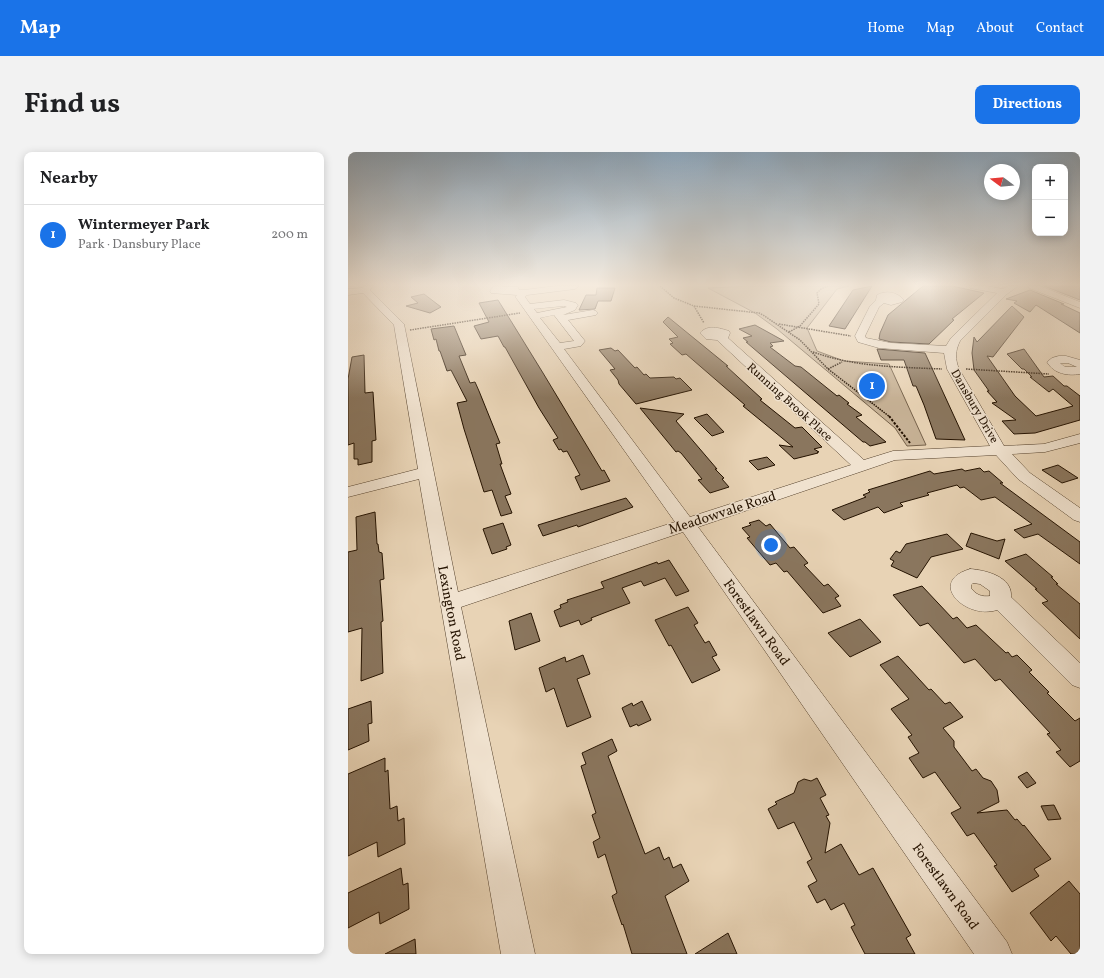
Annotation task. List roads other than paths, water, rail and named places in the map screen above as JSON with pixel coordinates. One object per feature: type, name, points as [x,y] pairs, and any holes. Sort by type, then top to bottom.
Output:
[{"type":"street","name":"Lexington Road","points":[[398,323],[450,603],[518,954]]},
{"type":"street","name":"Forestlawn Road","points":[[538,323],[558,347],[995,954]]},
{"type":"street","points":[[558,347],[576,344],[580,341],[565,323]]},
{"type":"street","points":[[867,323],[860,338],[871,344],[950,350]]},
{"type":"street","name":"Dansbury Drive","points":[[971,323],[954,340],[950,350],[949,359],[953,369],[1000,451],[1024,476],[1080,516]]},
{"type":"street","name":"Running Brook Place","points":[[715,334],[861,466]]},
{"type":"street","name":"Meadowvale Road","points":[[450,603],[893,456],[1045,448],[1080,438]]},
{"type":"street","points":[[348,492],[426,472]]},
{"type":"street","points":[[1000,600],[1080,678]]},
{"type":"place","name":"Wintermeyer Park","points":[[872,386]]}]
